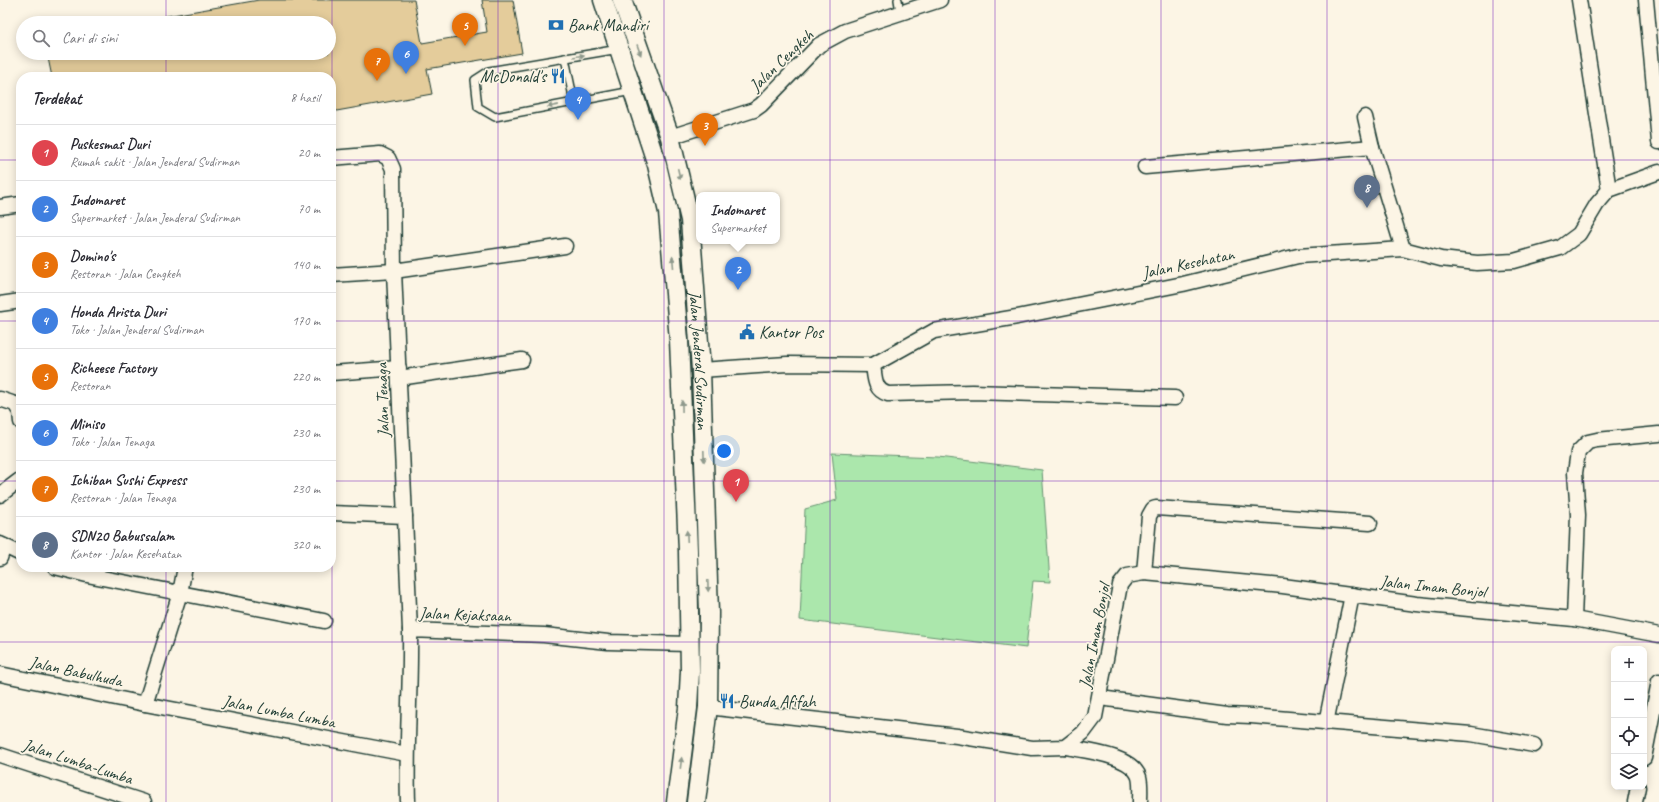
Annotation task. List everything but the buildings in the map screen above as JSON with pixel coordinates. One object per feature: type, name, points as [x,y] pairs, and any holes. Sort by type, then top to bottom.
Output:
[{"type":"street","name":"Jalan Jenderal Sudirman","points":[[603,0],[657,165],[668,212],[675,284],[679,340],[688,551],[690,671],[688,708],[676,802]]},
{"type":"street","name":"Jalan Jenderal Sudirman","points":[[622,0],[670,137],[690,220],[701,370],[709,613],[708,707],[696,802]]},
{"type":"street","name":"Jalan Cengkeh","points":[[670,137],[754,110],[761,105],[819,45],[845,31],[899,6],[940,0]]},
{"type":"street","points":[[1579,0],[1609,190],[1659,172]]},
{"type":"street","points":[[1646,0],[1659,142]]},
{"type":"street","points":[[1365,117],[1372,147],[1403,249]]},
{"type":"street","points":[[1145,167],[1372,147]]},
{"type":"street","name":"Jalan Tenaga","points":[[336,158],[380,154],[388,158],[393,169],[394,271],[410,630]]},
{"type":"street","name":"Jalan Kesehatan","points":[[701,370],[787,364],[873,365],[934,331],[1017,317],[1183,284],[1298,256],[1403,249],[1441,259],[1477,263],[1514,261],[1560,248],[1579,234],[1597,204],[1609,190]]},
{"type":"street","points":[[0,207],[16,205]]},
{"type":"street","points":[[336,274],[394,271],[565,246]]},
{"type":"street","points":[[675,284],[695,284]]},
{"type":"street","points":[[0,304],[16,302]]},
{"type":"street","points":[[336,373],[399,373],[522,360]]},
{"type":"street","points":[[873,365],[877,387],[882,392],[888,394],[972,392],[1174,398]]},
{"type":"street","points":[[0,399],[16,406]]},
{"type":"street","points":[[1574,619],[1578,515],[1575,473],[1578,452],[1588,442],[1659,434]]},
{"type":"street","points":[[0,495],[16,483]]},
{"type":"street","points":[[1144,573],[1149,516],[1153,509],[1156,508],[1370,523]]},
{"type":"street","points":[[336,514],[405,516]]},
{"type":"street","points":[[1,549],[16,553]]},
{"type":"street","points":[[79,572],[324,621]]},
{"type":"street","points":[[145,704],[180,593],[184,572]]},
{"type":"street","name":"Jalan Imam Bonjol","points":[[1065,747],[1083,734],[1096,717],[1120,585],[1127,576],[1144,573],[1283,586],[1416,604],[1574,619],[1659,635]]},
{"type":"street","points":[[1326,722],[1352,595]]},
{"type":"street","name":"Jalan Kejaksaan","points":[[408,802],[407,754],[411,679],[410,630],[544,635],[608,642],[689,644]]},
{"type":"street","name":"Jalan Babulhuda","points":[[0,674],[145,704]]},
{"type":"street","points":[[1645,754],[1659,681]]},
{"type":"street","points":[[1100,698],[1227,715],[1470,734],[1534,745]]},
{"type":"street","name":"Jalan Lumba Lumba","points":[[145,704],[407,754]]},
{"type":"street","points":[[708,707],[957,736],[1032,748],[1065,747],[1100,754],[1126,762],[1134,768],[1139,778],[1140,802]]},
{"type":"street","name":"Jalan Lumba-Lumba","points":[[0,755],[144,802]]},
{"type":"street","points":[[1635,802],[1637,790]]},
{"type":"lane","points":[[619,49],[489,71],[474,80],[478,107],[495,117],[632,91]]},
{"type":"lane","points":[[565,58],[574,102]]},
{"type":"green space","points":[[832,453],[938,457],[1042,470],[1050,582],[1033,581],[1026,648],[800,620],[805,509],[837,500]]},
{"type":"place","name":"Bank Mandiri","points":[[556,25]]},
{"type":"place","name":"Richeese Factory","points":[[465,46]]},
{"type":"place","name":"Miniso","points":[[406,74]]},
{"type":"place","name":"McDonald's","points":[[558,76]]},
{"type":"place","name":"Ichiban Sushi Express","points":[[377,81]]},
{"type":"place","name":"Honda Arista Duri","points":[[578,120]]},
{"type":"place","name":"Domino's","points":[[705,146]]},
{"type":"place","name":"SDN20 Babussalam","points":[[1367,208]]},
{"type":"place","name":"Indomaret","points":[[738,290]]},
{"type":"place","name":"Kantor Pos","points":[[747,332]]},
{"type":"place","name":"Puskesmas Duri","points":[[736,502]]},
{"type":"place","name":"Bunda Afifah","points":[[727,701]]}]
